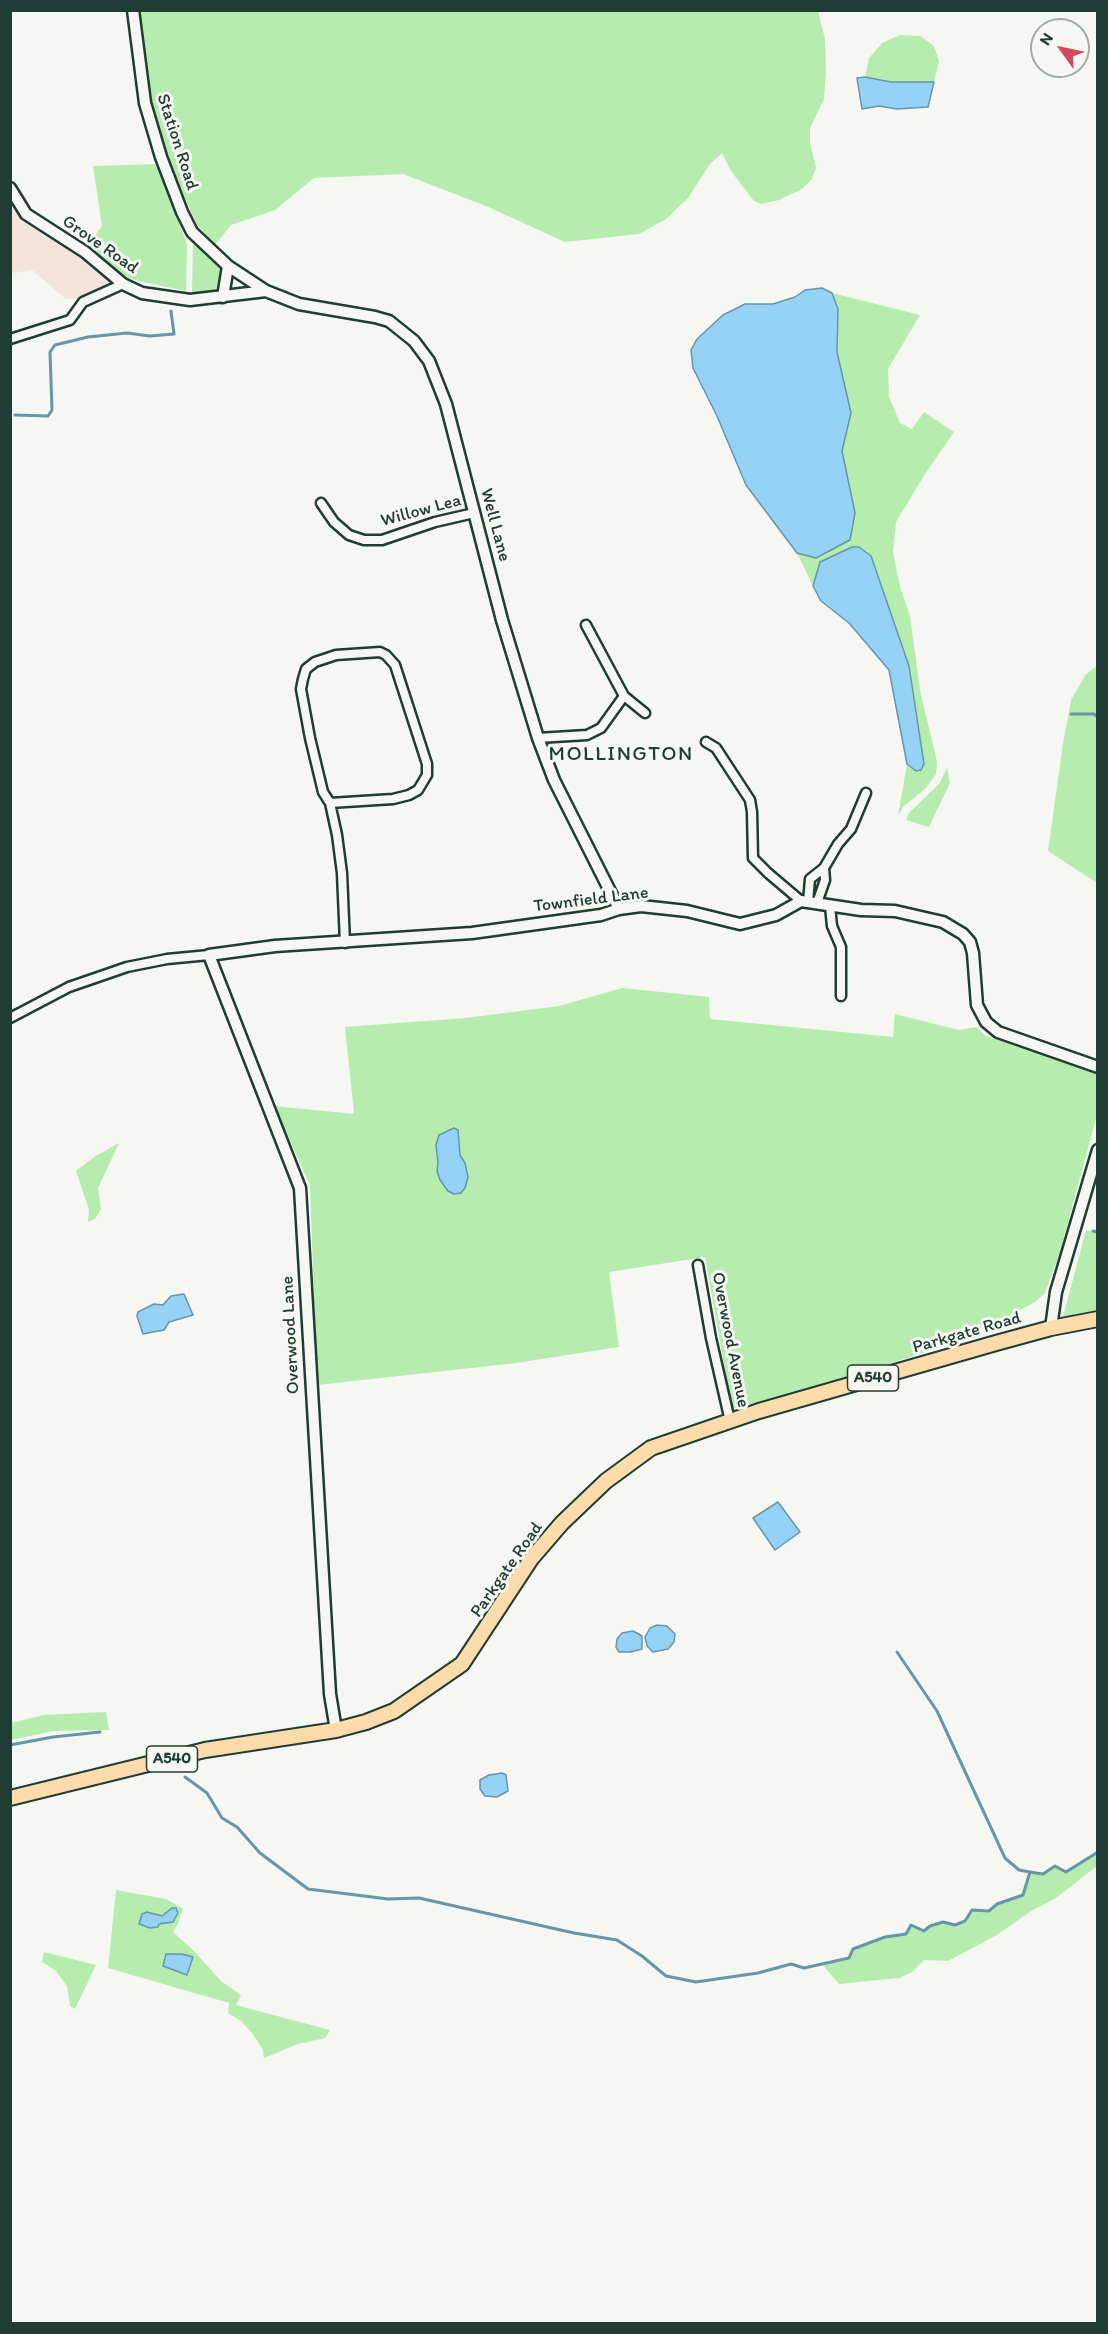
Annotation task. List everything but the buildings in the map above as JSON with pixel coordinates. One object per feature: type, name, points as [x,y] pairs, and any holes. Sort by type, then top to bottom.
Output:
[{"type":"main road","name":"Parkgate Road","points":[[10,1798],[205,1750],[336,1730],[394,1711],[462,1664],[531,1559],[576,1510],[630,1462],[651,1448],[759,1411],[1051,1328],[1098,1319]]},
{"type":"street","name":"Station Road","points":[[133,10],[145,104],[165,168],[192,232],[228,266]]},
{"type":"street","name":"Grove Road","points":[[10,188],[26,214],[85,252],[123,284],[142,293],[190,300],[266,291]]},
{"type":"street","name":"Well Lane","points":[[228,266],[266,291],[299,304],[389,321],[414,341],[429,361],[446,404],[502,620],[538,738],[554,780],[619,909]]},
{"type":"street","points":[[223,297],[228,266]]},
{"type":"street","points":[[10,339],[70,320],[83,302],[123,284]]},
{"type":"street","name":"Willow Lea","points":[[321,503],[334,522],[349,535],[364,540],[382,540],[435,522],[474,513]]},
{"type":"street","points":[[585,625],[624,696],[645,713]]},
{"type":"street","points":[[330,803],[393,799],[409,795],[417,790],[427,775],[428,764],[395,665],[380,652],[336,655],[315,662],[306,669],[303,679],[302,689],[310,738],[323,792],[330,803],[342,873],[345,943]]},
{"type":"street","points":[[538,738],[587,735],[601,728],[624,696]]},
{"type":"street","points":[[706,742],[716,748],[750,800],[753,858],[809,902],[925,916],[957,929],[970,942],[973,953],[976,999],[980,1013],[986,1022],[998,1032],[1098,1067]]},
{"type":"street","points":[[809,902],[810,879],[824,868],[838,844],[851,829],[854,812],[866,793]]},
{"type":"street","points":[[809,902],[825,880],[824,868]]},
{"type":"street","name":"Townfield Lane","points":[[10,1018],[69,987],[127,967],[166,958],[275,946],[472,933],[601,915],[619,909],[641,906],[687,911],[740,924],[776,915],[809,902]]},
{"type":"street","points":[[830,906],[832,926],[842,947],[841,996]]},
{"type":"street","name":"Overwood Lane","points":[[209,955],[300,1188],[330,1694],[336,1730]]},
{"type":"street","points":[[1051,1328],[1056,1292],[1098,1150]]},
{"type":"street","name":"Overwood Avenue","points":[[698,1265],[711,1338],[730,1421]]},
{"type":"shaded area","points":[[10,202],[20,215],[21,221],[66,245],[107,278],[109,286],[78,298],[66,299],[32,270],[11,273]]},
{"type":"green space","points":[[140,11],[818,11],[825,39],[826,72],[824,99],[810,128],[810,143],[816,168],[812,179],[802,189],[779,200],[761,204],[754,201],[731,171],[722,153],[710,164],[688,198],[666,219],[639,234],[565,242],[486,206],[403,174],[314,178],[275,210],[231,225],[215,245],[196,223],[159,138],[144,69]]},
{"type":"green space","points":[[900,35],[920,36],[934,46],[939,61],[934,82],[891,82],[865,77],[869,58],[882,43]]},
{"type":"green space","points":[[157,164],[187,244],[186,291],[138,281],[120,274],[89,244],[102,226],[93,166]]},
{"type":"green space","points":[[193,239],[219,265],[221,278],[213,291],[192,293]]},
{"type":"green space","points":[[832,293],[920,315],[888,369],[889,397],[900,423],[912,429],[924,412],[954,432],[896,522],[893,552],[900,587],[910,616],[920,690],[937,762],[936,774],[926,788],[903,807],[898,816],[907,764],[916,771],[909,666],[871,556],[821,562],[813,586],[797,553],[816,558],[855,513],[842,451],[851,413],[837,352],[838,309]]},
{"type":"green space","points":[[1097,666],[1097,883],[1048,851],[1071,700],[1086,674]]},
{"type":"green space","points":[[947,768],[950,783],[929,827],[906,820],[908,814],[939,784]]},
{"type":"green space","points":[[622,988],[709,997],[710,1019],[893,1037],[895,1014],[959,1030],[976,1027],[986,1036],[1098,1073],[1097,1115],[1060,1252],[1045,1293],[1035,1302],[1006,1318],[923,1353],[829,1383],[732,1409],[705,1257],[609,1272],[619,1347],[516,1363],[317,1385],[310,1185],[274,1106],[354,1114],[345,1027],[466,1018],[559,1006]],"holes":[[[436,1145],[460,1155],[465,1163],[440,1180],[437,1171]]]},
{"type":"green space","points":[[119,1143],[98,1188],[101,1209],[95,1219],[88,1222],[89,1210],[76,1171]]},
{"type":"green space","points":[[1086,1230],[1097,1232],[1097,1310],[1063,1317]]},
{"type":"green space","points":[[106,1712],[109,1730],[54,1731],[11,1740],[11,1723],[44,1715]]},
{"type":"green space","points":[[1097,1852],[1097,1866],[1056,1898],[1031,1911],[997,1935],[948,1961],[924,1960],[912,1972],[899,1978],[839,1984],[822,1964],[849,1958],[853,1949],[885,1937],[906,1934],[911,1925],[924,1931],[930,1926],[943,1922],[955,1925],[965,1921],[972,1910],[989,1911],[997,1904],[1023,1895],[1030,1872],[1043,1874],[1055,1866],[1066,1872]]},
{"type":"green space","points":[[116,1890],[166,1899],[183,1909],[173,1932],[221,1981],[241,1995],[236,2005],[330,2030],[325,2038],[298,2044],[264,2058],[263,2050],[253,2034],[241,2021],[228,2013],[229,2003],[108,1968]]},
{"type":"green space","points":[[44,1952],[96,1965],[75,2009],[70,2006],[67,1986],[55,1970],[42,1962]]},
{"type":"water","points":[[865,77],[891,82],[934,82],[928,107],[897,109],[879,106],[862,109],[857,78]]},
{"type":"water","points":[[822,288],[832,293],[838,309],[837,352],[851,413],[842,451],[855,513],[850,540],[816,558],[797,553],[746,485],[717,416],[693,368],[691,350],[697,339],[723,315],[745,304],[773,304],[795,297],[805,290]]},
{"type":"water","points":[[852,547],[859,547],[871,556],[909,666],[924,764],[921,770],[916,771],[907,764],[889,670],[849,623],[821,601],[813,586],[820,562]]},
{"type":"water","points":[[454,1128],[458,1130],[460,1155],[465,1163],[468,1177],[461,1193],[454,1194],[448,1191],[440,1180],[437,1171],[436,1145],[439,1135]]},
{"type":"water","points":[[184,1294],[193,1315],[169,1322],[164,1330],[143,1334],[137,1316],[138,1312],[154,1304],[163,1305],[171,1296]]},
{"type":"water","points":[[778,1502],[800,1532],[775,1550],[753,1518]]},
{"type":"water","points":[[657,1625],[667,1626],[675,1634],[674,1642],[668,1649],[653,1652],[647,1646],[645,1637],[650,1628]]},
{"type":"water","points":[[633,1631],[642,1636],[642,1649],[619,1652],[616,1647],[617,1639],[622,1633]]},
{"type":"water","points":[[502,1773],[506,1775],[508,1791],[497,1797],[485,1796],[480,1789],[480,1780],[489,1775]]},
{"type":"water","points":[[172,1908],[176,1908],[178,1913],[173,1922],[150,1928],[139,1924],[142,1914],[147,1912],[162,1916]]},
{"type":"water","points":[[166,1954],[193,1957],[187,1975],[163,1966]]},
{"type":"waterway","points":[[15,415],[48,416],[52,410],[50,352],[55,345],[88,337],[127,333],[150,336],[174,334],[171,311]]},
{"type":"waterway","points":[[1071,714],[1094,714],[1098,717]]},
{"type":"waterway","points":[[1093,1231],[1098,1232]]},
{"type":"waterway","points":[[897,1652],[937,1711],[1005,1858],[1019,1870],[1030,1872]]},
{"type":"waterway","points":[[10,1745],[100,1732]]},
{"type":"waterway","points":[[185,1777],[207,1793],[222,1818],[237,1827],[260,1853],[308,1889],[388,1899],[419,1898],[574,1933],[617,1940],[642,1956],[666,1976],[696,1982],[758,1973],[791,1964],[804,1968],[849,1958],[853,1949],[885,1937],[906,1934],[911,1925],[924,1931],[930,1926],[943,1922],[955,1925],[965,1921],[972,1910],[989,1911],[997,1904],[1023,1895],[1030,1872],[1043,1874],[1055,1866],[1066,1872],[1098,1852]]},
{"type":"district","name":"MOLLINGTON","points":[[621,755]]}]
